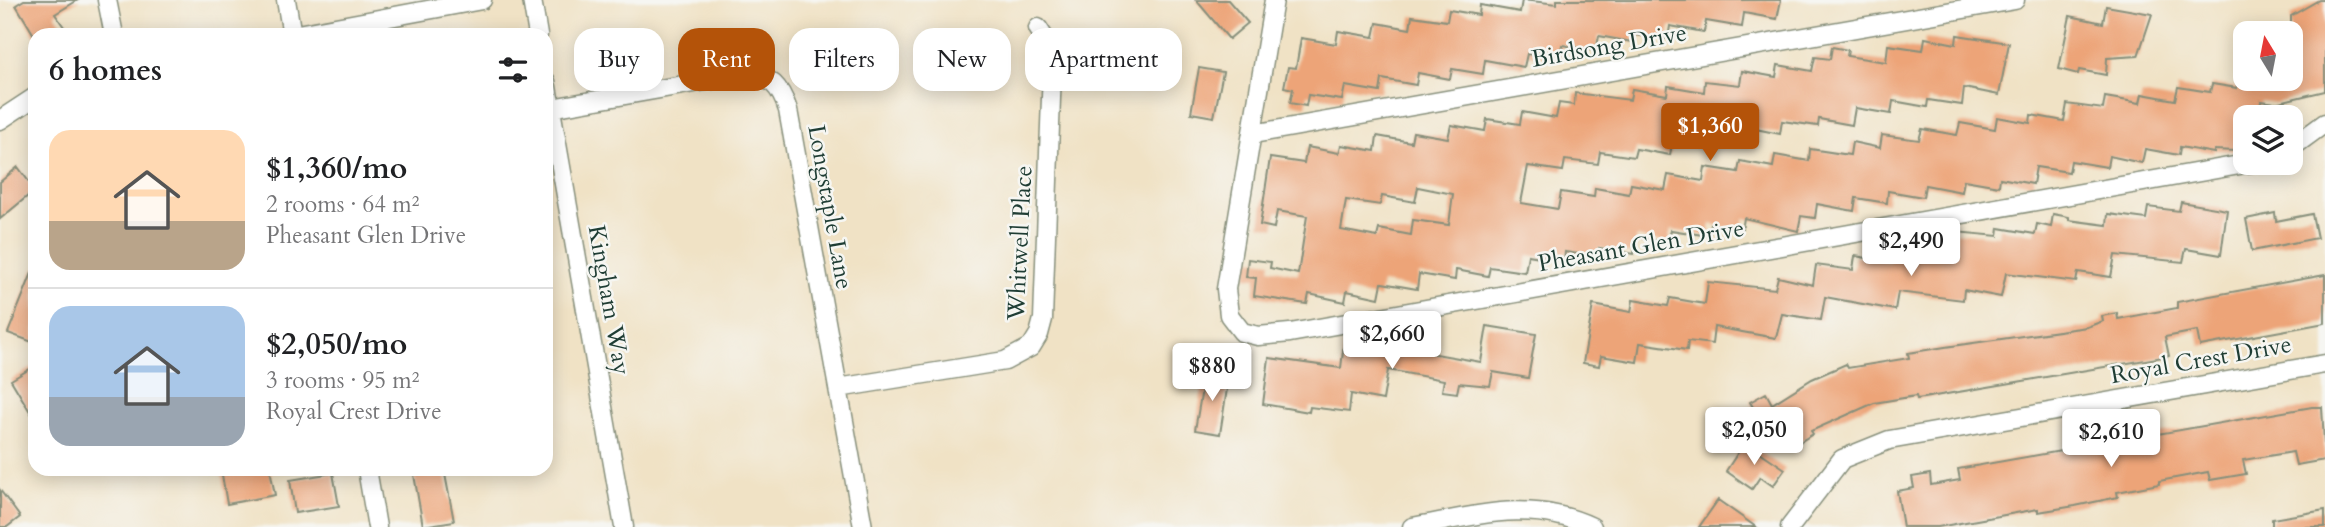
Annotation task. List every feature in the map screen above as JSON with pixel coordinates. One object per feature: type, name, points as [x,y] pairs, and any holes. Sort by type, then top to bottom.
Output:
[{"type":"street","points":[[107,0],[113,28]]},
{"type":"street","points":[[286,0],[291,28]]},
{"type":"street","points":[[330,28],[482,0]]},
{"type":"street","points":[[532,0],[537,28]]},
{"type":"street","name":"Pheasant Glen Drive","points":[[1274,0],[1226,289],[1230,315],[1242,332],[1258,336],[1345,323],[2233,166]]},
{"type":"street","name":"Birdsong Drive","points":[[1253,134],[2015,0]]},
{"type":"street","name":"Longstaple Lane","points":[[553,108],[746,74],[762,75],[775,82],[788,110],[863,527]]},
{"type":"street","name":"Whitwell Place","points":[[838,388],[1005,361],[1031,347],[1039,334],[1043,305],[1051,91]]},
{"type":"street","points":[[0,120],[28,102]]},
{"type":"street","name":"Kingham Way","points":[[553,119],[624,527]]},
{"type":"street","points":[[2303,139],[2325,123]]},
{"type":"street","name":"Royal Crest Drive","points":[[1790,527],[1822,481],[1842,459],[1889,440],[2325,364]]},
{"type":"street","points":[[368,476],[377,527]]},
{"type":"street","points":[[1412,527],[1534,509],[1568,516],[1592,527]]},
{"type":"building","points":[[24,0],[78,0],[55,14],[62,28],[30,28],[16,5]]},
{"type":"building","points":[[1196,0],[1228,0],[1248,23],[1229,39]]},
{"type":"building","points":[[1522,0],[1557,4],[1557,0],[1781,0],[1777,19],[1744,13],[1742,27],[1706,21],[1704,32],[1670,26],[1668,39],[1634,35],[1632,42],[1599,36],[1596,51],[1562,45],[1560,59],[1527,54],[1524,67],[1485,60],[1483,74],[1452,69],[1450,79],[1418,73],[1416,85],[1382,79],[1380,92],[1345,86],[1342,100],[1308,95],[1306,106],[1290,103],[1293,89],[1284,87],[1288,67],[1296,68],[1301,38],[1336,44],[1338,31],[1374,37],[1377,23],[1410,29],[1412,16],[1447,21],[1449,10],[1479,15],[1480,5],[1520,12]]},
{"type":"building","points":[[2319,0],[2325,0],[2325,91],[2275,103],[2261,101],[2260,105],[2233,105],[2233,151],[2214,150],[2214,153],[2180,147],[2179,155],[2145,149],[2142,163],[2109,156],[2107,167],[2071,161],[2069,172],[2036,167],[2033,184],[2000,178],[1999,186],[1964,180],[1962,192],[1925,185],[1923,197],[1888,191],[1887,203],[1856,198],[1854,211],[1817,204],[1815,218],[1801,216],[1798,231],[1744,218],[1742,230],[1711,224],[1709,236],[1671,230],[1668,243],[1637,237],[1634,254],[1599,248],[1598,257],[1565,252],[1564,261],[1528,255],[1525,272],[1490,267],[1488,276],[1456,270],[1455,280],[1419,274],[1417,289],[1382,283],[1379,298],[1347,291],[1345,302],[1309,294],[1307,304],[1254,296],[1256,278],[1246,277],[1248,259],[1271,262],[1270,268],[1298,274],[1307,216],[1277,211],[1274,228],[1260,225],[1270,158],[1304,163],[1307,147],[1339,153],[1341,145],[1375,151],[1377,136],[1411,142],[1413,132],[1448,138],[1451,125],[1485,131],[1487,119],[1520,124],[1522,112],[1556,118],[1559,103],[1574,105],[1575,93],[1630,100],[1632,89],[1667,95],[1668,86],[1704,92],[1705,81],[1740,85],[1742,71],[1776,77],[1778,65],[1812,71],[1815,57],[1830,59],[1832,47],[1848,50],[1847,56],[1886,62],[1888,45],[1923,50],[1925,38],[1956,44],[1957,35],[2009,43],[1999,95],[1964,88],[1962,105],[1928,100],[1927,107],[1893,101],[1891,114],[1855,108],[1852,125],[1819,119],[1818,126],[1782,121],[1780,134],[1746,127],[1744,140],[1712,135],[1710,149],[1672,144],[1670,155],[1636,149],[1634,157],[1600,152],[1598,164],[1565,160],[1563,171],[1528,166],[1521,203],[1558,209],[1561,192],[1594,197],[1595,188],[1629,194],[1631,184],[1665,190],[1668,175],[1703,181],[1705,167],[1738,172],[1740,161],[1773,167],[1775,155],[1809,161],[1810,149],[1850,155],[1852,142],[1880,148],[1882,135],[1919,140],[1922,129],[1957,135],[1960,123],[1995,129],[1997,117],[2030,123],[2031,115],[2064,121],[2067,104],[2103,109],[2105,97],[2140,103],[2142,94],[2175,100],[2178,87],[2210,92],[2212,84],[2233,87],[2233,91],[2303,91],[2303,21],[2291,21],[2291,16]],"holes":[[[1418,187],[1453,194],[1449,225],[1413,220],[1411,235],[1379,229],[1377,237],[1341,230],[1346,200],[1380,205],[1382,196],[1415,202]]]},
{"type":"building","points":[[2106,6],[2152,14],[2138,56],[2107,58],[2106,75],[2079,70],[2078,74],[2059,69],[2070,16],[2103,23]]},
{"type":"building","points":[[1199,68],[1223,72],[1214,117],[1191,113]]},
{"type":"building","points":[[18,167],[28,181],[28,196],[0,219],[0,182]]},
{"type":"building","points":[[2181,202],[2227,210],[2221,255],[2186,249],[2183,262],[2115,255],[2111,277],[2078,272],[2076,282],[2006,273],[2001,297],[1964,290],[1963,300],[1898,292],[1895,310],[1825,297],[1821,320],[1782,314],[1776,338],[1714,327],[1712,344],[1688,341],[1687,350],[1640,343],[1637,362],[1601,356],[1599,366],[1583,363],[1593,305],[1631,312],[1633,300],[1668,306],[1670,298],[1705,304],[1708,282],[1775,289],[1778,277],[1813,285],[1816,265],[1853,270],[1855,256],[1890,262],[1893,245],[1925,252],[1926,246],[1953,251],[1956,232],[1998,236],[1999,228],[2035,234],[2037,224],[2051,227],[2053,214],[2069,217],[2069,220],[2107,225],[2108,214],[2146,219],[2148,207],[2179,211]]},
{"type":"building","points":[[2275,213],[2276,221],[2312,214],[2317,238],[2252,251],[2246,219]]},
{"type":"building","points":[[2325,275],[2325,323],[2200,346],[2197,331],[2165,337],[2169,356],[1917,399],[1916,396],[1874,403],[1811,431],[1813,434],[1798,443],[1791,431],[1773,441],[1750,402],[1766,393],[1772,404],[1812,379],[1846,364],[1848,368],[1909,358],[1908,353],[2087,327],[2103,321],[2102,316],[2117,313],[2118,319],[2177,308],[2177,302]]},
{"type":"building","points":[[28,283],[28,340],[8,333]]},
{"type":"building","points":[[1487,326],[1536,334],[1528,378],[1493,372],[1490,386],[1459,383],[1457,393],[1442,391],[1444,380],[1388,370],[1383,400],[1351,394],[1349,412],[1310,407],[1309,412],[1263,404],[1269,358],[1341,368],[1344,343],[1394,351],[1397,331],[1416,334],[1413,350],[1481,362]]},
{"type":"building","points":[[28,370],[28,408],[11,380]]},
{"type":"building","points":[[1205,372],[1229,376],[1220,434],[1195,430]]},
{"type":"building","points":[[2322,407],[2325,460],[2296,465],[2293,452],[2243,460],[2246,474],[2210,480],[2208,472],[2159,481],[2159,484],[2117,492],[2118,497],[2075,506],[2038,512],[2038,509],[1938,527],[1903,527],[1897,491],[1914,488],[1912,477],[1930,474],[1931,485],[1960,480],[1958,469]]},
{"type":"building","points":[[1745,442],[1785,469],[1773,486],[1760,477],[1752,489],[1726,471]]},
{"type":"building","points":[[222,476],[271,476],[275,495],[227,504]]},
{"type":"building","points":[[334,476],[339,506],[295,513],[290,480]]},
{"type":"building","points":[[414,476],[445,476],[454,521],[423,526]]},
{"type":"building","points":[[0,490],[20,517],[7,527],[0,527]]},
{"type":"building","points":[[1718,500],[1756,527],[1699,527]]},
{"type":"building","points":[[2325,510],[2325,527],[2272,527],[2272,519]]}]
